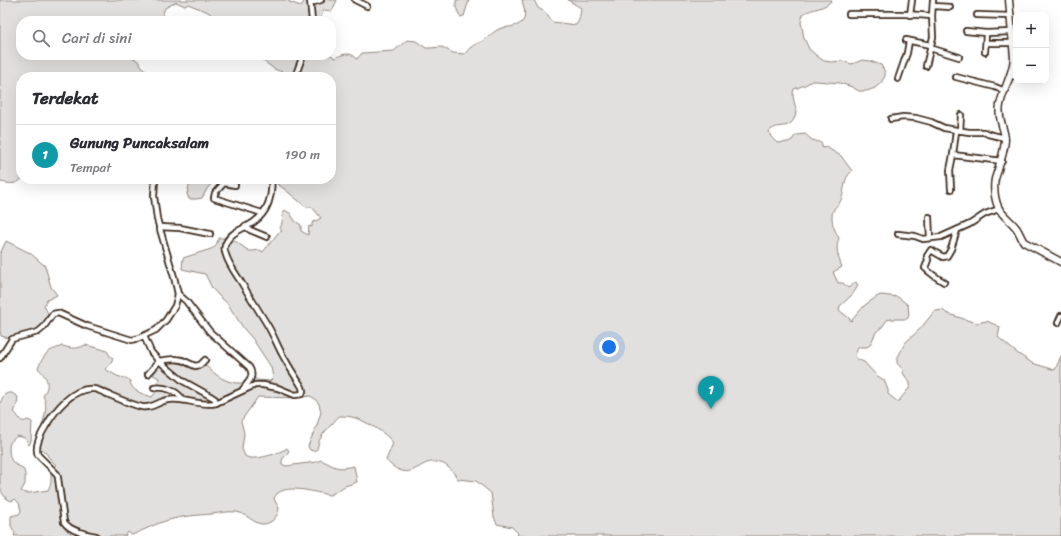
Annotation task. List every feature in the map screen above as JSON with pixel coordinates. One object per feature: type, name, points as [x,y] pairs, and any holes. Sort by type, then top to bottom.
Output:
[{"type":"street","points":[[312,16],[311,2],[321,0]]},
{"type":"street","points":[[355,0],[367,6]]},
{"type":"street","points":[[910,15],[912,0]]},
{"type":"street","points":[[926,66],[933,37],[933,0]]},
{"type":"street","points":[[1009,0],[1013,39]]},
{"type":"street","points":[[933,6],[950,7]]},
{"type":"street","points":[[849,14],[932,16]]},
{"type":"street","points":[[977,15],[1011,16]]},
{"type":"street","points":[[966,31],[986,33],[1012,32]]},
{"type":"street","points":[[985,52],[986,33]]},
{"type":"street","points":[[898,79],[907,53],[907,40],[930,46],[959,57]]},
{"type":"street","points":[[988,43],[1013,46]]},
{"type":"street","points":[[297,72],[301,60]]},
{"type":"street","points":[[1013,76],[1005,91],[1000,105],[999,114],[1005,138],[1002,161],[994,184],[999,209],[1017,230],[1024,242],[1061,262]]},
{"type":"street","points":[[956,77],[1005,91]]},
{"type":"street","points":[[951,189],[950,170],[961,115]]},
{"type":"street","points":[[891,119],[903,117],[916,118],[931,122],[944,128],[958,131],[984,132],[1005,138]]},
{"type":"street","points":[[953,155],[1002,161]]},
{"type":"street","points":[[0,358],[12,339],[38,332],[55,313],[102,331],[130,339],[137,339],[156,330],[166,320],[175,306],[178,294],[159,226],[155,202],[155,184]]},
{"type":"street","points":[[223,184],[215,193],[214,198],[262,213]]},
{"type":"street","points":[[230,184],[235,185]]},
{"type":"street","points":[[96,536],[67,526],[64,522],[58,478],[37,451],[37,444],[46,426],[60,405],[72,395],[85,390],[94,389],[143,407],[152,406],[167,400],[183,400],[205,404],[216,403],[255,385],[271,386],[295,395],[302,394],[302,387],[286,362],[272,333],[232,268],[226,255],[225,245],[227,240],[245,226],[254,222],[267,206],[271,197],[272,184]]},
{"type":"street","points":[[898,234],[915,236],[923,239],[940,236],[957,230],[986,214],[999,209]]},
{"type":"street","points":[[929,218],[930,238]]},
{"type":"street","points":[[159,226],[180,228],[210,234]]},
{"type":"street","points":[[245,226],[250,230],[268,237]]},
{"type":"street","points":[[944,282],[936,278],[925,268],[928,260],[927,256],[931,250],[943,257],[947,256],[951,250],[957,230]]},
{"type":"street","points":[[178,294],[186,301],[210,332],[252,371],[251,380],[240,392]]},
{"type":"street","points":[[1058,323],[1061,316]]},
{"type":"street","points":[[144,336],[151,352],[159,361],[182,381],[212,397],[216,403]]},
{"type":"street","points":[[148,374],[159,361],[182,360],[195,366],[200,365],[205,360]]},
{"type":"street","points":[[154,388],[162,387],[181,396],[183,400]]},
{"type":"shaded area","points":[[0,0],[290,0],[289,2],[301,6],[305,0],[337,0],[332,11],[324,10],[321,16],[213,16],[208,12],[188,4],[185,6],[176,2],[165,8],[162,16],[16,16],[16,60],[136,60],[146,72],[16,72],[16,183],[0,182]]},
{"type":"shaded area","points":[[456,0],[469,0],[464,16],[460,17],[456,7]]},
{"type":"shaded area","points":[[522,0],[534,0],[538,8],[545,12],[552,22],[576,25],[581,8],[568,0],[832,0],[823,7],[803,14],[801,22],[804,38],[809,49],[824,61],[843,61],[851,64],[862,60],[870,61],[881,65],[885,72],[885,76],[881,83],[875,88],[867,91],[859,91],[840,83],[816,81],[812,81],[794,89],[793,97],[796,115],[794,120],[790,124],[769,131],[771,137],[777,143],[788,142],[797,135],[805,134],[812,140],[822,144],[822,148],[826,147],[841,156],[852,171],[845,181],[841,200],[832,214],[833,225],[839,238],[837,245],[839,260],[842,267],[833,272],[838,283],[843,283],[848,288],[856,282],[858,286],[852,295],[840,306],[839,310],[851,321],[865,305],[881,295],[898,297],[908,305],[909,316],[907,319],[887,320],[876,332],[870,345],[867,347],[858,347],[855,356],[857,359],[864,362],[876,375],[884,380],[888,394],[898,402],[910,387],[910,383],[903,373],[903,370],[897,363],[897,359],[905,343],[920,329],[933,313],[943,310],[946,313],[976,323],[987,321],[1000,327],[998,337],[1032,363],[1055,370],[1061,356],[1061,536],[517,536],[518,533],[512,527],[497,524],[494,517],[491,493],[476,481],[458,479],[447,466],[437,462],[427,463],[405,472],[398,470],[386,460],[393,443],[390,439],[375,427],[357,419],[349,416],[339,416],[323,434],[317,449],[314,451],[310,450],[308,446],[321,412],[319,404],[310,396],[296,398],[258,397],[241,421],[244,433],[242,449],[245,456],[250,458],[259,458],[280,452],[287,448],[289,451],[282,460],[282,464],[286,466],[321,460],[336,467],[343,468],[354,466],[357,482],[345,486],[330,495],[300,489],[284,490],[278,493],[274,498],[279,508],[278,514],[272,521],[264,524],[257,523],[244,514],[230,512],[174,519],[160,523],[132,535],[128,532],[125,536],[14,536],[15,533],[11,526],[11,516],[19,514],[21,511],[19,503],[15,499],[12,501],[7,499],[3,495],[0,488],[0,403],[4,395],[12,393],[18,397],[14,412],[21,421],[28,420],[32,422],[31,441],[29,445],[25,438],[17,436],[9,445],[11,460],[25,472],[25,484],[21,491],[29,493],[48,490],[51,483],[51,473],[56,465],[45,452],[36,445],[44,420],[46,407],[43,396],[47,388],[46,378],[38,368],[44,356],[48,352],[62,346],[76,348],[85,345],[107,351],[113,358],[110,365],[105,369],[117,376],[130,380],[132,387],[141,393],[152,397],[158,389],[157,385],[159,378],[153,375],[159,367],[167,362],[187,364],[198,369],[205,365],[222,378],[236,383],[242,383],[249,374],[257,380],[270,381],[273,378],[271,367],[227,303],[212,288],[205,274],[182,269],[183,258],[215,247],[219,238],[231,238],[249,251],[260,250],[263,252],[278,233],[282,231],[280,228],[284,210],[290,213],[295,221],[301,225],[301,231],[308,235],[309,226],[312,227],[312,223],[321,218],[312,207],[306,207],[277,184],[336,184],[336,72],[282,72],[274,69],[262,60],[336,60],[336,58],[347,54],[355,56],[357,59],[362,53],[394,51],[407,40],[416,41],[426,48],[442,47],[453,53],[465,54],[475,44],[484,40],[497,30],[520,24],[524,19]]},
{"type":"shaded area","points":[[188,184],[211,184],[202,198],[196,199],[189,199],[187,194]]},
{"type":"shaded area","points":[[6,241],[30,253],[45,266],[51,287],[57,295],[47,300],[44,306],[48,313],[44,324],[36,331],[18,334],[9,338],[1,336],[0,331],[0,254]]},
{"type":"place","name":"Gunung Puncaksalam","points":[[711,409]]}]
